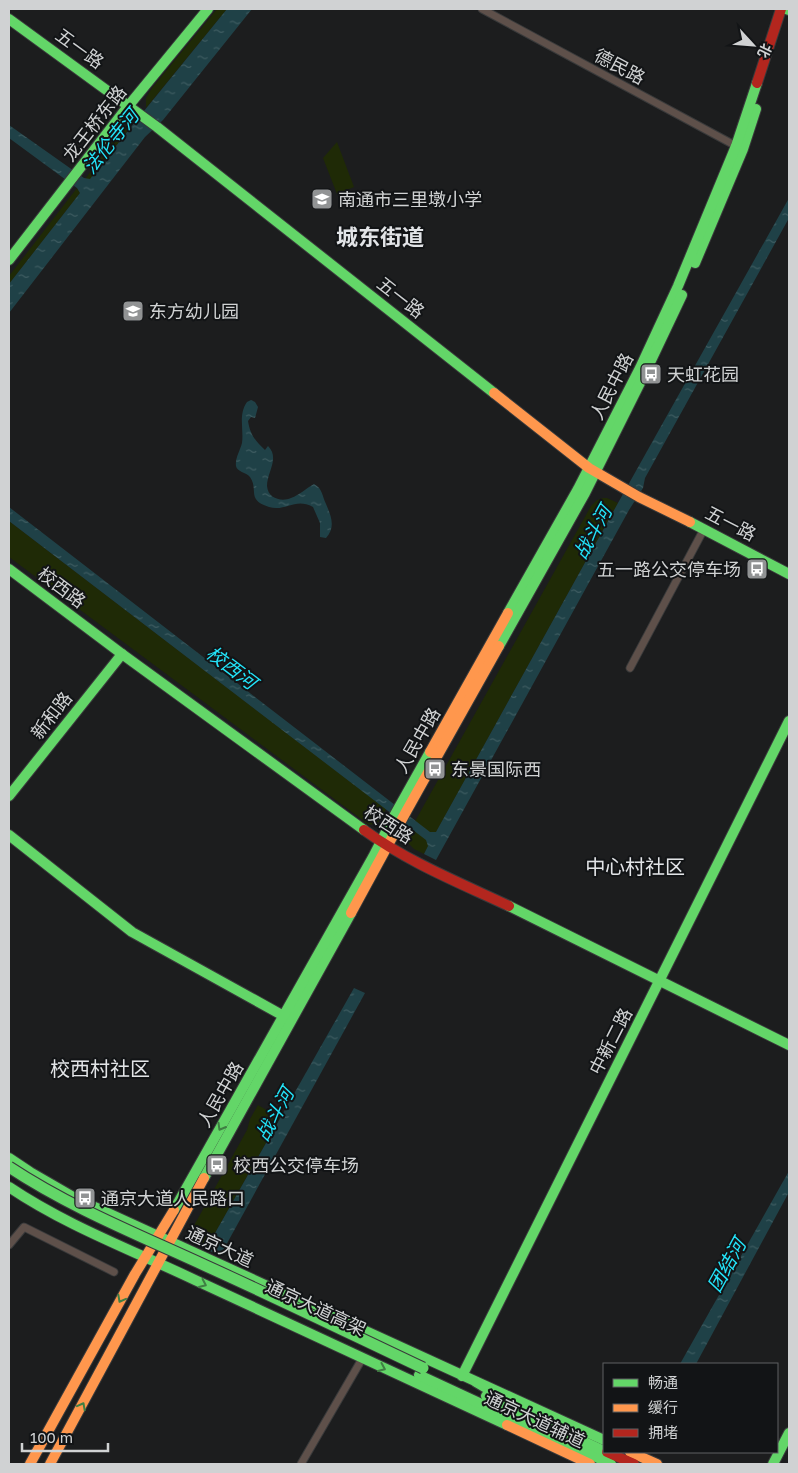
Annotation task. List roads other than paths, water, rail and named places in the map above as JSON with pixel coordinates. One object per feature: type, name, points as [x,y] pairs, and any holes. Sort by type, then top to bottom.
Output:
[{"type":"main road","name":"龙王桥东路","points":[[9,260],[127,108],[208,9]]},
{"type":"main road","name":"人民中路","points":[[740,147],[781,9]]},
{"type":"main road","name":"人民中路","points":[[50,1464],[159,1263],[287,1018],[646,371],[684,291],[740,147],[788,9]]},
{"type":"main road","name":"五一路","points":[[9,19],[155,129],[591,473],[789,580]]},
{"type":"main road","name":"五一路","points":[[9,27],[127,108]]},
{"type":"main road","name":"五一路","points":[[637,499],[704,529],[789,574]]},
{"type":"main road","name":"校西路","points":[[9,569],[122,654],[384,844],[789,1045]]},
{"type":"main road","name":"新和路","points":[[9,796],[122,654]]},
{"type":"main road","name":"中新二路","points":[[462,1376],[789,721]]},
{"type":"main road","points":[[9,835],[132,932],[287,1018]]},
{"type":"main road","name":"人民中路","points":[[30,1464],[135,1274],[287,1018]]},
{"type":"main road","name":"通京大道","points":[[9,1158],[74,1198],[476,1382]]},
{"type":"main road","name":"通京大道高架","points":[[9,1167],[68,1204],[191,1259],[421,1371]]},
{"type":"main road","name":"通京大道高架","points":[[9,1176],[66,1211],[421,1371],[554,1433],[611,1464]]},
{"type":"main road","points":[[9,1187],[61,1218],[98,1236],[466,1406],[554,1433]]},
{"type":"main road","points":[[98,1236],[108,1234],[114,1228],[115,1221],[109,1214]]},
{"type":"main road","points":[[476,1382],[554,1433]]},
{"type":"main road","name":"通京大道辅道","points":[[476,1382],[603,1440]]},
{"type":"main road","name":"通京大道辅道","points":[[466,1406],[590,1464]]},
{"type":"main road","name":"通京大道高架","points":[[554,1433],[603,1450]]},
{"type":"main road","points":[[773,1464],[789,1433]]},
{"type":"main road","name":"通京大道高架","points":[[612,1453],[630,1459]]},
{"type":"main road","points":[[630,1459],[653,1462]]},
{"type":"street","name":"德民路","points":[[482,9],[740,147]]},
{"type":"street","points":[[630,668],[704,529]]},
{"type":"street","points":[[9,1245],[24,1227],[114,1272]]},
{"type":"street","points":[[301,1464],[362,1359]]},
{"type":"water","points":[[227,9],[252,9],[163,120],[145,137],[9,313],[9,284],[80,193],[77,188],[9,138],[9,125],[84,178],[90,179]]},
{"type":"water","points":[[789,198],[789,218],[645,478],[643,488],[629,510],[436,860],[424,854],[428,846],[426,840],[9,521],[9,507],[430,832],[436,832]]},
{"type":"water","points":[[251,400],[258,407],[255,418],[251,417],[248,421],[250,430],[258,444],[265,450],[268,446],[273,455],[267,486],[270,494],[273,497],[284,500],[294,497],[314,484],[317,486],[322,493],[332,521],[331,530],[326,538],[320,537],[320,523],[313,507],[301,503],[281,508],[262,504],[255,498],[250,477],[237,468],[236,460],[242,443],[244,407]]},
{"type":"water","points":[[354,988],[365,993],[220,1256],[206,1249]]},
{"type":"water","points":[[789,1171],[789,1192],[697,1363],[681,1363]]},
{"type":"place","name":"南通市三里墩小学","points":[[322,199]]},
{"type":"place","name":"东方幼儿园","points":[[133,311]]},
{"type":"place","name":"天虹花园","points":[[651,374]]},
{"type":"place","name":"五一路公交停车场","points":[[757,569]]},
{"type":"place","name":"东景国际西","points":[[435,769]]},
{"type":"place","name":"校西公交停车场","points":[[217,1165]]},
{"type":"place","name":"通京大道人民路口","points":[[85,1198]]},
{"type":"district","name":"城东街道","points":[[380,236]]},
{"type":"district","name":"中心村社区","points":[[635,866]]},
{"type":"district","name":"校西村社区","points":[[100,1068]]},
{"type":"water label","name":"法伦寺河","points":[[110,141]]},
{"type":"water label","name":"战斗河","points":[[592,532]]},
{"type":"water label","name":"校西河","points":[[232,667]]},
{"type":"water label","name":"战斗河","points":[[274,1114]]},
{"type":"water label","name":"团结河","points":[[726,1265]]}]
